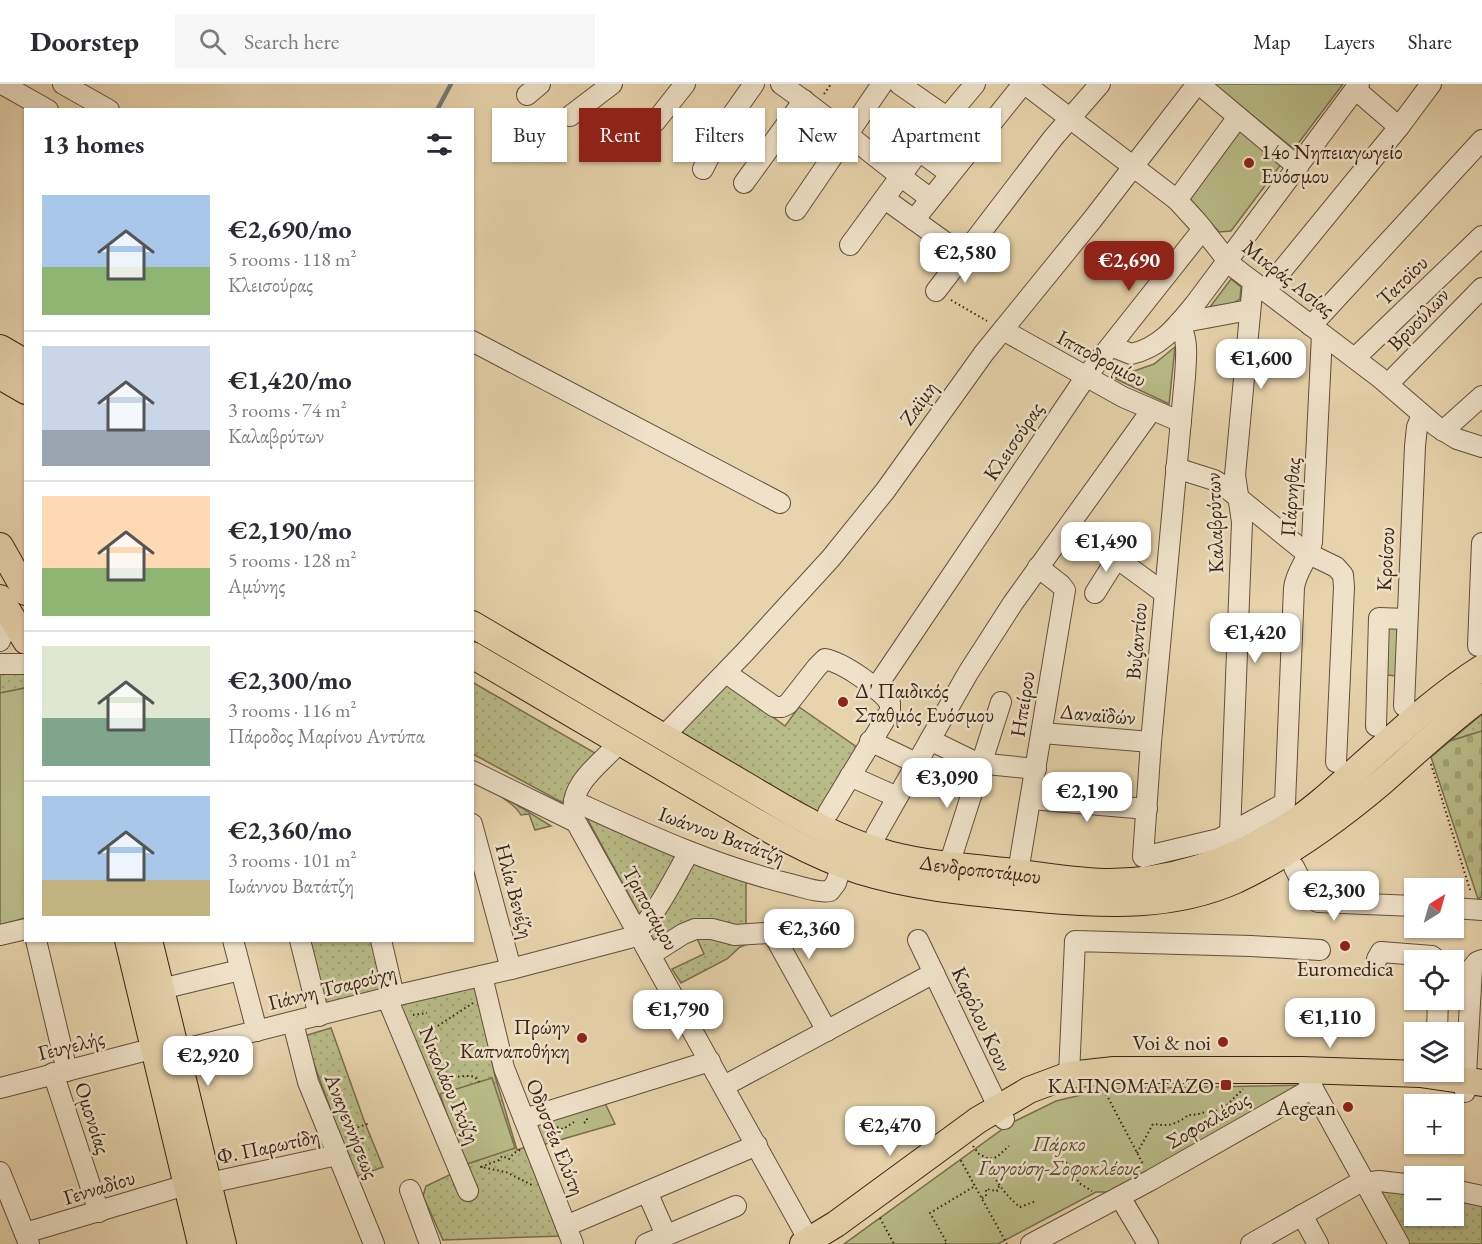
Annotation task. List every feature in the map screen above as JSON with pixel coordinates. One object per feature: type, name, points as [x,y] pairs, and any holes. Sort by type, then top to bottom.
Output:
[{"type":"main road","points":[[0,348],[24,362]]},
{"type":"main road","points":[[0,376],[24,390]]},
{"type":"main road","points":[[0,546],[24,587]]},
{"type":"main road","points":[[5,607],[24,638]]},
{"type":"main road","name":"Δενδροποτάμου","points":[[474,625],[800,817],[835,835],[888,854],[949,865],[1106,882],[1165,877],[1212,863],[1263,840],[1297,820],[1450,690],[1480,657]]},
{"type":"main road","name":"Δενδροποτάμου","points":[[474,656],[794,842],[842,864],[884,878],[950,890],[1099,904],[1135,903],[1204,892],[1234,880],[1286,853],[1362,799],[1482,698]]},
{"type":"main road","points":[[129,942],[166,1050],[198,1184],[223,1244]]},
{"type":"main road","points":[[149,942],[161,989],[166,1050]]},
{"type":"main road","points":[[813,1243],[924,1158],[1001,1113],[1040,1086],[1069,1075],[1114,1070],[1474,1088]]},
{"type":"main road","points":[[813,1243],[875,1211],[969,1142],[1001,1113],[1076,1089],[1125,1082],[1308,1080],[1404,1075]]},
{"type":"main road","points":[[1459,1082],[1474,1088]]},
{"type":"main road","points":[[198,1184],[201,1244]]},
{"type":"street","points":[[2,84],[44,108]]},
{"type":"street","points":[[63,84],[105,108]]},
{"type":"street","points":[[570,116],[612,84]]},
{"type":"street","points":[[661,114],[685,84]]},
{"type":"street","points":[[703,169],[725,125],[754,84]]},
{"type":"street","points":[[782,84],[814,108]]},
{"type":"street","points":[[858,119],[882,84]]},
{"type":"street","points":[[899,84],[934,108]]},
{"type":"street","points":[[956,108],[975,84]]},
{"type":"street","points":[[914,220],[1024,84]]},
{"type":"street","name":"Μικράς Ασίας","points":[[1024,84],[1177,200],[1203,229],[1227,262],[1388,384],[1443,431],[1457,439],[1482,447]]},
{"type":"street","points":[[936,291],[1053,138],[1100,84]]},
{"type":"street","points":[[1198,84],[1298,167]]},
{"type":"street","name":"Ζαϊμη","points":[[663,737],[726,673],[831,558],[885,491],[974,367],[1198,84]]},
{"type":"street","points":[[1259,287],[1399,127],[1431,84]]},
{"type":"street","points":[[1111,346],[1128,354],[1137,353],[1161,341],[1179,323],[1357,87],[1399,127]]},
{"type":"street","points":[[744,183],[804,100]]},
{"type":"street","points":[[1177,200],[1240,120]]},
{"type":"street","points":[[1317,330],[1482,140]]},
{"type":"street","points":[[858,142],[930,198]]},
{"type":"street","points":[[796,210],[829,162]]},
{"type":"street","points":[[850,244],[911,162]]},
{"type":"street","points":[[934,162],[950,173]]},
{"type":"street","points":[[885,199],[963,255]]},
{"type":"street","name":"Κλεισούρας","points":[[875,689],[1085,378],[1203,229]]},
{"type":"street","name":"Τατοϊου","points":[[1354,358],[1482,236]]},
{"type":"street","name":"Καλαβρύτων","points":[[1230,834],[1242,543],[1241,515],[1235,475],[1249,310],[1259,287]]},
{"type":"street","name":"Βρυούλων","points":[[1388,384],[1482,288]]},
{"type":"street","points":[[1179,323],[1249,310]]},
{"type":"street","name":"Βυζαντίου","points":[[1179,323],[1184,331],[1186,342],[1181,422],[1164,593],[1143,857],[1199,845],[1230,834]]},
{"type":"street","name":"Ιπποδρομίου","points":[[1003,330],[1085,378],[1151,411],[1181,422]]},
{"type":"street","name":"Πάρνηθας","points":[[1230,834],[1285,803],[1294,583],[1312,542],[1315,500],[1317,330]]},
{"type":"street","points":[[474,342],[780,503]]},
{"type":"street","points":[[1443,431],[1482,396]]},
{"type":"street","points":[[876,835],[968,673],[1038,567],[1151,411]]},
{"type":"street","name":"Κροίσου","points":[[1404,706],[1415,446],[1417,427],[1422,415]]},
{"type":"street","points":[[1176,468],[1217,482],[1308,555],[1334,565],[1341,571],[1344,587],[1336,762]]},
{"type":"street","points":[[1070,524],[1164,593]]},
{"type":"street","points":[[1480,657],[1482,543]]},
{"type":"street","points":[[1095,592],[1117,558]]},
{"type":"street","name":"Ηπείρου","points":[[1020,860],[1065,591],[1061,585],[1038,567]]},
{"type":"street","points":[[0,641],[5,607]]},
{"type":"street","points":[[1376,726],[1379,618],[1407,620]]},
{"type":"street","points":[[726,673],[775,707],[782,707],[788,704],[825,659],[837,662],[875,689],[890,703],[890,711],[828,813]]},
{"type":"street","points":[[0,664],[24,664]]},
{"type":"street","points":[[1378,674],[1406,677]]},
{"type":"street","points":[[949,865],[1001,702]]},
{"type":"street","name":"Δαναϊδών","points":[[1042,734],[1151,742]]},
{"type":"street","points":[[930,740],[981,765],[1036,769]]},
{"type":"street","points":[[870,741],[916,763]]},
{"type":"street","points":[[576,822],[574,801],[590,772],[620,742]]},
{"type":"street","points":[[474,772],[576,822]]},
{"type":"street","points":[[850,776],[897,797]]},
{"type":"street","points":[[1031,799],[1147,809]]},
{"type":"street","name":"Ιωάννου Βατάτζη","points":[[574,801],[689,852],[753,874],[825,892],[834,888],[842,864]]},
{"type":"street","name":"Τριποτάμου","points":[[576,822],[813,1243]]},
{"type":"street","name":"Ηλία Βενέζη","points":[[474,831],[511,969]]},
{"type":"street","points":[[637,933],[650,919],[689,852]]},
{"type":"street","points":[[1294,867],[1309,897],[1318,902],[1404,906]]},
{"type":"street","points":[[1464,908],[1480,909]]},
{"type":"street","points":[[0,935],[24,929]]},
{"type":"street","points":[[650,955],[695,929],[712,929],[735,935],[769,934],[777,941],[826,1031]]},
{"type":"street","name":"Γιάννη Τσαρούχη","points":[[166,1050],[293,1023],[390,997],[511,969],[625,939],[637,933]]},
{"type":"street","name":"Καρόλου Κουν","points":[[918,940],[1001,1113]]},
{"type":"street","points":[[1069,1075],[1075,941],[1320,950]]},
{"type":"street","name":"Ομονοίας","points":[[36,942],[60,1072],[99,1212]]},
{"type":"street","points":[[233,942],[257,1031]]},
{"type":"street","points":[[300,942],[319,1016]]},
{"type":"street","name":"Νικολάου Γκύζη","points":[[381,942],[390,997],[405,1040],[468,1191]]},
{"type":"street","points":[[1377,959],[1381,952],[1404,954]]},
{"type":"street","points":[[1474,1088],[1472,968],[1482,960]]},
{"type":"street","points":[[161,989],[240,970]]},
{"type":"street","points":[[724,1086],[934,973]]},
{"type":"street","name":"Οδυσσέα Ελύτη","points":[[482,976],[504,1068],[569,1235]]},
{"type":"street","name":"Αναγεννήσεως","points":[[293,1023],[306,1077],[374,1244]]},
{"type":"street","name":"Γευγελής","points":[[0,1088],[60,1072],[166,1050]]},
{"type":"street","points":[[524,1119],[711,1061]]},
{"type":"street","points":[[1308,1080],[1399,1244]]},
{"type":"street","name":"Σοφοκλέους","points":[[1031,1244],[1151,1180],[1308,1080]]},
{"type":"street","points":[[569,1235],[647,1192],[757,1145]]},
{"type":"street","name":"Φ. Παρωτίδη","points":[[198,1184],[337,1155]]},
{"type":"street","points":[[0,1172],[27,1239]]},
{"type":"street","points":[[1251,1244],[1348,1188],[1365,1183],[1404,1184]]},
{"type":"street","name":"Γενναδίου","points":[[27,1239],[99,1212],[198,1184]]},
{"type":"street","points":[[410,1190],[430,1244]]},
{"type":"street","points":[[647,1192],[666,1235]]},
{"type":"street","points":[[1464,1192],[1482,1196]]},
{"type":"street","points":[[1120,1197],[1148,1244]]},
{"type":"street","points":[[646,1244],[736,1206]]},
{"type":"street","points":[[1302,1215],[1318,1244]]},
{"type":"path","points":[[936,291],[1003,330]]},
{"type":"path","points":[[1425,744],[1480,909]]},
{"type":"path","points":[[405,1040],[412,1035],[436,1027],[459,1010],[485,996]]},
{"type":"path","points":[[433,1066],[447,1078],[469,1075],[475,1077],[479,1082]]},
{"type":"path","points":[[1137,1152],[1153,1124],[1166,1126],[1183,1120],[1188,1115],[1198,1116],[1209,1109],[1221,1111],[1251,1080]]},
{"type":"path","points":[[1102,1084],[1151,1180]]},
{"type":"path","points":[[338,1135],[370,1123]]},
{"type":"path","points":[[969,1142],[988,1159],[997,1157],[1009,1146]]},
{"type":"path","points":[[537,1152],[520,1150],[509,1159],[502,1156],[499,1160],[481,1167],[500,1169],[543,1191],[553,1193]]},
{"type":"path","points":[[945,1244],[947,1243],[930,1213],[975,1186],[960,1159],[977,1188],[1007,1244]]},
{"type":"path","points":[[988,1159],[990,1170],[1009,1199],[1020,1207],[1036,1201]]},
{"type":"path","points":[[1066,1163],[1068,1162],[1079,1183],[1086,1189],[1096,1192]]},
{"type":"path","points":[[982,1198],[986,1196],[986,1189],[997,1191],[1000,1186]]},
{"type":"path","points":[[875,1211],[894,1244]]},
{"type":"green space","points":[[1213,84],[1343,84],[1294,149]]},
{"type":"green space","points":[[1243,127],[1285,159],[1231,231],[1219,232],[1190,199]]},
{"type":"green space","points":[[1231,279],[1241,287],[1240,299],[1226,306],[1210,307]]},
{"type":"green space","points":[[1175,347],[1169,404],[1114,378],[1154,364]]},
{"type":"green space","points":[[1379,618],[1407,619],[1406,677],[1378,674]]},
{"type":"green space","points":[[23,668],[24,688],[0,693],[0,674]]},
{"type":"green space","points":[[474,683],[595,753],[565,804],[474,755]]},
{"type":"green space","points":[[722,683],[728,684],[785,726],[799,707],[861,750],[822,814],[684,736],[681,726]]},
{"type":"green space","points":[[24,688],[24,918],[0,925],[0,693]]},
{"type":"green space","points":[[1482,714],[1482,731],[1450,741]]},
{"type":"green space","points":[[1482,731],[1482,897],[1478,899],[1431,757],[1450,741]]},
{"type":"green space","points":[[496,792],[551,826],[535,830],[529,814],[521,815],[513,805]]},
{"type":"green space","points":[[587,812],[746,877],[746,926],[760,939],[740,947],[727,959],[681,983],[672,969],[704,954],[694,932],[659,950],[588,820]]},
{"type":"green space","points":[[307,942],[373,942],[385,990],[323,1005]]},
{"type":"green space","points":[[476,985],[495,1076],[517,1150],[526,1147],[562,1236],[443,1240],[423,1196],[426,1186],[462,1169],[395,1003]]},
{"type":"green space","points":[[331,1028],[383,1167],[355,1177],[304,1036]]},
{"type":"green space","points":[[492,1078],[515,1148],[464,1165],[440,1094]]},
{"type":"green space","name":"Πάρκο Γωγούση-Σοφοκλέους","points":[[1305,1085],[1119,1192],[1096,1192],[998,1244],[844,1244],[1011,1123],[1056,1101],[1106,1089]]},
{"type":"green space","points":[[604,1101],[615,1124],[542,1145],[535,1125]]},
{"type":"green space","points":[[1372,1189],[1404,1189],[1404,1226],[1464,1226],[1464,1198],[1482,1201],[1482,1244],[1402,1244]]},
{"type":"waterway","points":[[438,108],[451,84]]},
{"type":"place","name":"14ο Νηπειαγωγείο Ευόσμου","points":[[1249,163]]},
{"type":"place","name":"Δ' Παιδικός Σταθμός Ευόσμου","points":[[843,702]]},
{"type":"place","name":"Euromedica","points":[[1345,946]]},
{"type":"place","name":"Πρώην Καπναποθήκη","points":[[582,1038]]},
{"type":"place","name":"Voi & noi","points":[[1223,1042]]},
{"type":"place","name":"ΚΑΠΝΟΜΑΓΑΖΟ","points":[[1226,1085]]},
{"type":"place","name":"Aegean","points":[[1348,1107]]}]
